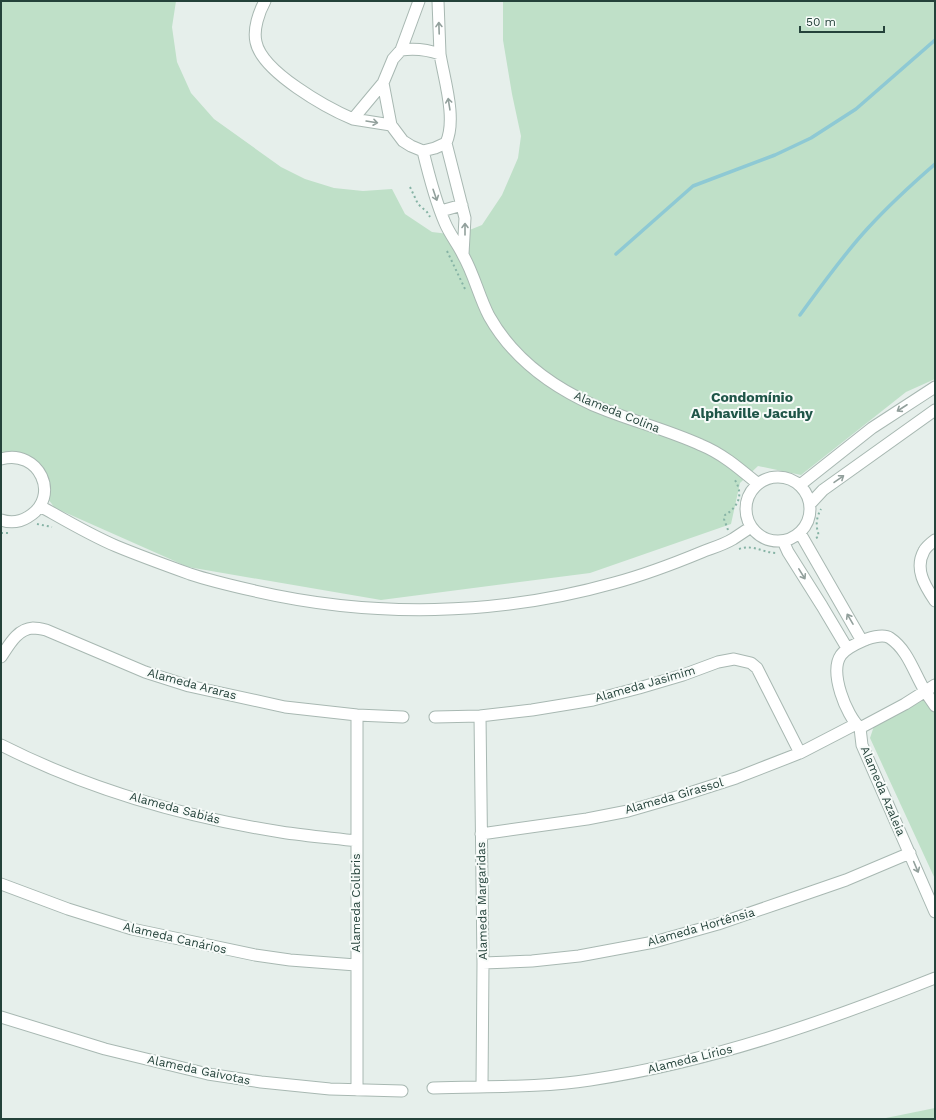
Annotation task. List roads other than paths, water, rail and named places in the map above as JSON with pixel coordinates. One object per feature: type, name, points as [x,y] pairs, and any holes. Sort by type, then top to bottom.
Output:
[{"type":"street","points":[[265,1],[260,10],[256,27],[256,43],[264,58],[277,72],[307,94],[352,120],[391,125]]},
{"type":"street","points":[[352,120],[383,83],[393,59],[401,50],[419,1]]},
{"type":"street","points":[[383,83],[391,125],[403,141],[423,151],[435,148],[446,142],[450,135],[451,122],[440,54],[438,1]]},
{"type":"street","points":[[401,50],[414,48],[440,54]]},
{"type":"street","points":[[446,142],[462,205],[465,226],[463,254]]},
{"type":"street","name":"Alameda Colina","points":[[423,151],[445,224],[463,254],[489,316],[506,341],[536,370],[572,395],[594,405],[701,445],[732,462],[758,484]]},
{"type":"street","points":[[441,211],[462,205]]},
{"type":"street","points":[[800,485],[872,428],[935,386]]},
{"type":"street","points":[[810,504],[823,490],[935,410]]},
{"type":"street","points":[[1,459],[15,457],[31,462],[43,478],[45,491],[40,506],[33,514],[24,520],[2,522]]},
{"type":"street","points":[[779,477],[792,480],[800,485],[810,504],[810,514],[800,533],[783,541],[774,541],[757,534],[751,527],[747,518],[746,508],[752,491],[758,484],[766,479],[779,477]]},
{"type":"street","points":[[40,506],[79,528],[116,546],[191,575],[283,597],[350,607],[398,610],[446,610],[487,607],[530,602],[573,594],[632,578],[674,564],[731,540],[751,527]]},
{"type":"street","points":[[800,533],[862,641]]},
{"type":"street","points":[[935,540],[924,550],[920,561],[920,570],[923,582],[935,601]]},
{"type":"street","points":[[783,541],[788,552],[847,648],[874,636],[888,636],[898,644],[907,656],[925,691],[935,706]]},
{"type":"street","points":[[822,606],[837,597]]},
{"type":"street","name":"Alameda Araras","points":[[1,657],[11,640],[21,632],[32,628],[46,630],[145,672],[189,686],[285,707],[357,715],[403,717]]},
{"type":"street","name":"Alameda Azaleia","points":[[847,648],[840,656],[837,669],[838,684],[846,706],[858,726],[862,745],[935,912]]},
{"type":"street","name":"Alameda Jasimim","points":[[435,717],[480,716],[532,710],[593,700],[683,675],[718,662],[734,658],[751,663],[762,675],[800,753]]},
{"type":"street","name":"Alameda Girassol","points":[[481,834],[587,819],[628,810],[680,796],[736,778],[800,753],[858,726],[905,704],[935,685]]},
{"type":"street","name":"Alameda Colibris","points":[[357,715],[357,1090]]},
{"type":"street","name":"Alameda Margaridas","points":[[480,716],[483,963],[482,1086]]},
{"type":"street","name":"Alameda Sabiás","points":[[1,745],[76,778],[134,798],[191,814],[282,832],[357,842]]},
{"type":"street","name":"Alameda Hortênsia","points":[[483,963],[532,961],[579,956],[654,942],[718,924],[795,898],[846,880],[910,853]]},
{"type":"street","name":"Alameda Canários","points":[[1,884],[68,909],[132,929],[255,955],[290,960],[356,965]]},
{"type":"street","name":"Alameda Lírios","points":[[433,1088],[540,1085],[589,1080],[626,1074],[707,1056],[765,1040],[824,1021],[935,978]]},
{"type":"street","name":"Alameda Gaivotas","points":[[1,1017],[105,1049],[208,1074],[261,1082],[357,1090],[402,1090]]},
{"type":"waterway","points":[[616,254],[693,186],[775,155],[811,138],[856,109],[935,40]]},
{"type":"waterway","points":[[800,315],[859,238],[892,203],[935,164]]},
{"type":"district","name":"Condomínio Alphaville Jacuhy","points":[[752,406]]}]
